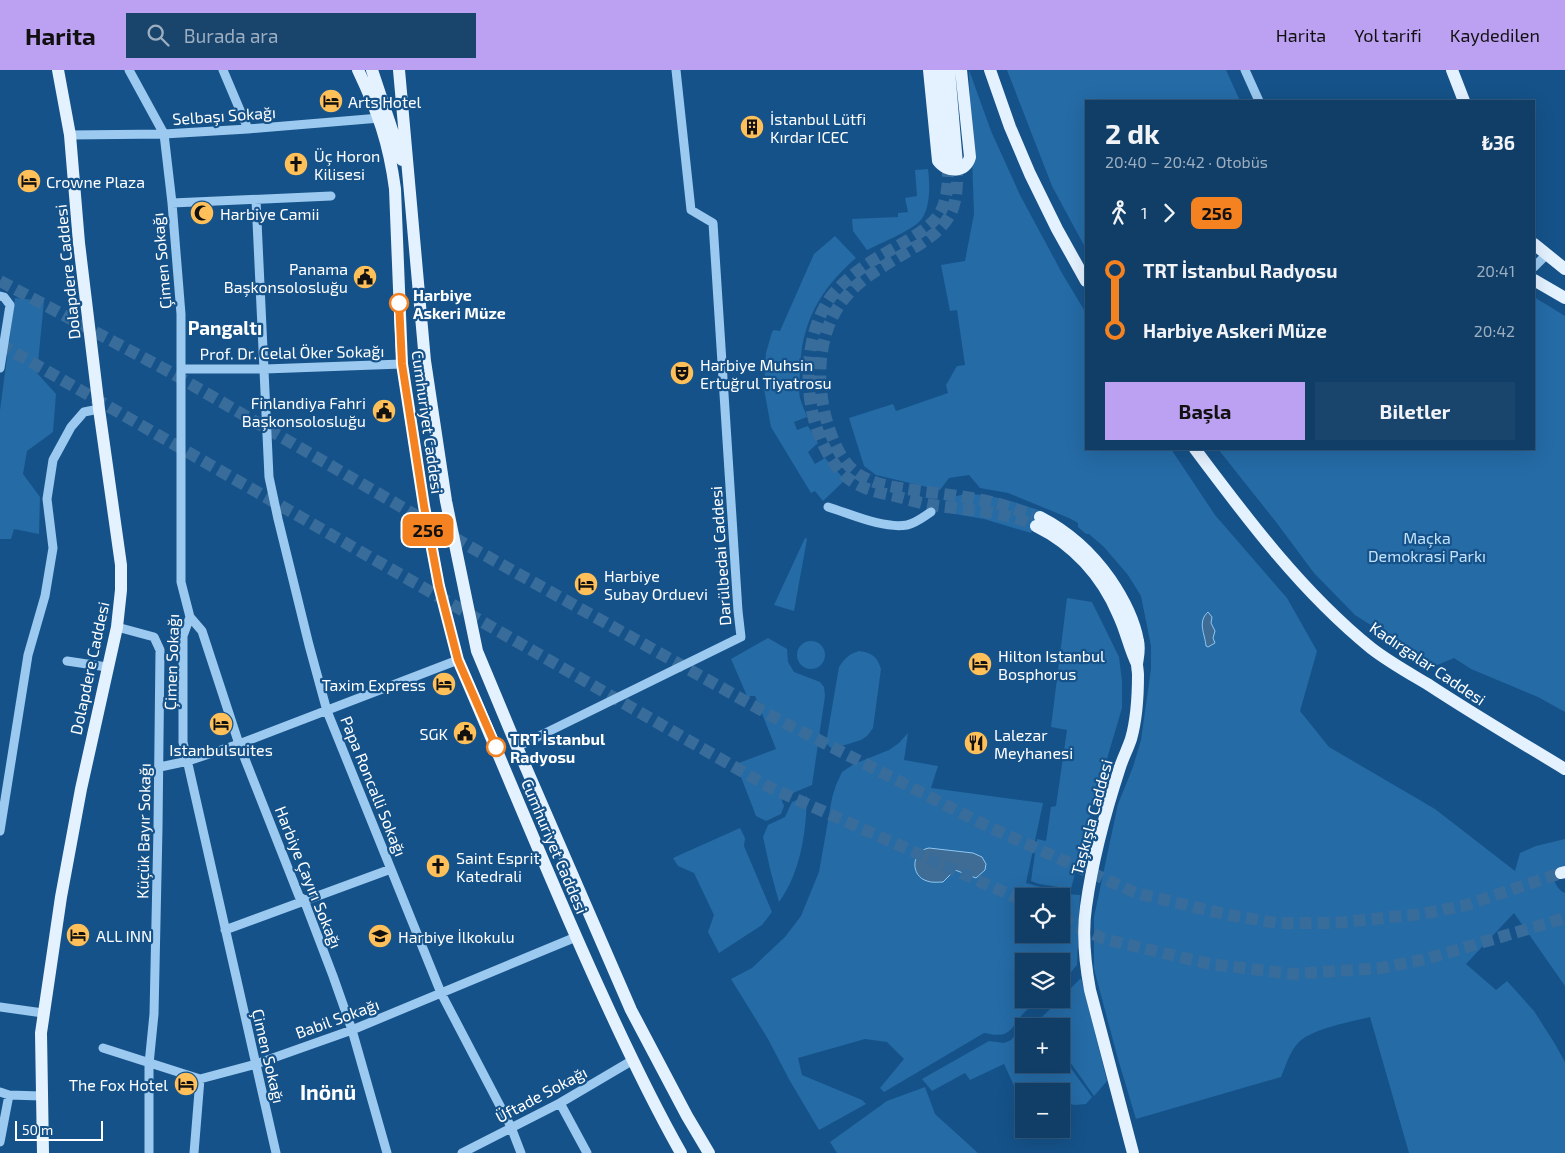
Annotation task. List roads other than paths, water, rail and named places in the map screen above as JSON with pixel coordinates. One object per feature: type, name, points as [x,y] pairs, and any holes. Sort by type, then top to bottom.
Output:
[{"type":"main road","name":"Dolapdere Caddesi","points":[[43,1153],[41,1033],[61,897],[79,798],[117,626],[121,590],[121,565],[99,409],[79,243],[70,135],[58,70]]},
{"type":"main road","name":"Cumhuriyet Caddesi","points":[[358,70],[380,118],[391,161],[395,189],[402,364],[424,506],[439,586],[458,660],[576,937],[632,1060],[681,1153]]},
{"type":"main road","points":[[372,70],[409,179]]},
{"type":"main road","points":[[400,70],[409,179]]},
{"type":"main road","points":[[930,70],[938,161],[948,169],[957,170],[965,167],[969,163],[970,157],[961,70]]},
{"type":"main road","points":[[940,70],[952,165],[949,70]]},
{"type":"main road","points":[[990,70],[1010,127],[1030,174],[1057,229],[1085,279]]},
{"type":"main road","points":[[1452,70],[1464,100]]},
{"type":"main road","name":"Cumhuriyet Caddesi","points":[[409,179],[425,361],[446,501],[477,651],[516,747],[631,1010],[687,1116],[709,1153]]},
{"type":"main road","points":[[1535,245],[1565,269]]},
{"type":"main road","points":[[1535,281],[1565,298]]},
{"type":"main road","name":"Kadırgalar Caddesi","points":[[1196,450],[1244,514],[1288,566],[1316,598],[1350,629],[1384,656],[1466,710],[1565,769]]},
{"type":"main road","name":"Taşkışla Caddesi","points":[[1038,521],[1047,531],[1082,558],[1094,572],[1118,612],[1130,650],[1137,664],[1135,721],[1099,842],[1085,908],[1084,946],[1090,990],[1133,1153]]},
{"type":"main road","points":[[499,754],[516,747]]},
{"type":"street","points":[[129,70],[164,134]]},
{"type":"street","points":[[223,70],[248,129]]},
{"type":"street","name":"Darülbedai Caddesi","points":[[516,747],[741,637],[713,223],[691,210],[676,70]]},
{"type":"street","points":[[1245,70],[1259,100]]},
{"type":"street","name":"Selbaşı Sokağı","points":[[70,135],[164,134],[380,118]]},
{"type":"street","name":"Çimen Sokağı","points":[[164,134],[181,314],[182,582],[190,617],[184,636],[184,742],[276,1153]]},
{"type":"street","points":[[172,203],[331,196]]},
{"type":"street","name":"Papa Roncalli Sokağı","points":[[256,200],[269,477],[308,645],[327,711],[441,994],[511,1127],[522,1153]]},
{"type":"street","points":[[1535,267],[1546,255]]},
{"type":"street","points":[[0,368],[10,306],[2,297]]},
{"type":"street","name":"Prof. Dr. Celal Öker Sokağı","points":[[182,369],[265,369],[402,364]]},
{"type":"street","points":[[0,831],[28,655],[46,596],[53,548],[47,500],[53,460],[71,428],[84,412],[99,409]]},
{"type":"street","points":[[828,507],[884,524],[894,525],[913,523],[931,512]]},
{"type":"street","name":"Harbiye Çayırı Sokağı","points":[[190,617],[202,631],[240,744],[299,896],[304,900],[333,976],[352,1030],[387,1153]]},
{"type":"street","name":"Küçük Bayır Sokağı","points":[[117,626],[154,637],[160,650],[158,740],[160,767],[154,1014],[149,1064],[149,1153]]},
{"type":"street","points":[[160,767],[188,761],[240,744],[458,660]]},
{"type":"street","points":[[68,661],[107,667]]},
{"type":"street","points":[[225,930],[390,869]]},
{"type":"street","name":"Babil Sokağı","points":[[200,1079],[256,1064],[352,1030],[576,937]]},
{"type":"street","points":[[0,1007],[44,1013]]},
{"type":"street","points":[[103,1048],[200,1079],[194,1153]]},
{"type":"street","name":"Üftade Sokağı","points":[[462,1153],[560,1103],[632,1060]]},
{"type":"street","points":[[0,1142],[5,1094],[41,1096]]},
{"type":"street","points":[[560,1103],[587,1153]]},
{"type":"tunnel","points":[[957,164],[955,201],[951,213],[945,222],[923,242],[859,283],[840,305],[831,320],[825,336],[820,371],[823,405],[837,448],[846,463],[859,475],[876,483],[892,487],[988,501],[1033,515]]},
{"type":"tunnel","points":[[948,165],[946,196],[943,208],[935,219],[914,237],[860,269],[839,288],[821,313],[812,340],[810,354],[809,383],[812,411],[821,440],[832,460],[845,476],[858,485],[874,491],[932,505],[1012,517],[1036,526]]},
{"type":"tunnel","points":[[0,281],[170,372],[465,544],[779,720],[987,826],[1136,893],[1224,914],[1276,923],[1334,923],[1422,914],[1463,906],[1561,873]]},
{"type":"tunnel","points":[[0,344],[771,788],[1015,897]]},
{"type":"tunnel","points":[[1070,923],[1104,939],[1210,964],[1292,974],[1381,968],[1426,959],[1565,918]]},
{"type":"place","name":"Arts Hotel","points":[[331,101]]},
{"type":"place","name":"İstanbul Lütfi Kırdar ICEC","points":[[752,127]]},
{"type":"place","name":"Üç Horon Kilisesi","points":[[296,164]]},
{"type":"place","name":"Crowne Plaza","points":[[29,181]]},
{"type":"place","name":"Harbiye Camii","points":[[202,213]]},
{"type":"place","name":"Panama Başkonsolosluğu","points":[[365,277]]},
{"type":"place","name":"Harbiye Askeri Müze","points":[[399,303]]},
{"type":"place","name":"Harbiye Muhsin Ertuğrul Tiyatrosu","points":[[682,373]]},
{"type":"place","name":"Finlandiya Fahri Başkonsolosluğu","points":[[384,411]]},
{"type":"place","name":"Harbiye Subay Orduevi","points":[[586,584]]},
{"type":"place","name":"Hilton Istanbul Bosphorus","points":[[980,664]]},
{"type":"place","name":"Taxim Express","points":[[444,684]]},
{"type":"place","name":"Istanbulsuites","points":[[221,724]]},
{"type":"place","name":"SGK","points":[[465,733]]},
{"type":"place","name":"Lalezar Meyhanesi","points":[[976,743]]},
{"type":"place","name":"TRT İstanbul Radyosu","points":[[496,747]]},
{"type":"place","name":"Saint Esprit Katedrali","points":[[438,866]]},
{"type":"place","name":"ALL INN","points":[[78,935]]},
{"type":"place","name":"Harbiye İlkokulu","points":[[380,936]]},
{"type":"place","name":"The Fox Hotel","points":[[186,1084]]},
{"type":"district","name":"Pangaltı","points":[[225,327]]},
{"type":"district","name":"Inönü","points":[[328,1091]]},
{"type":"park label","name":"Maçka Demokrasi Parkı","points":[[1427,546]]}]
